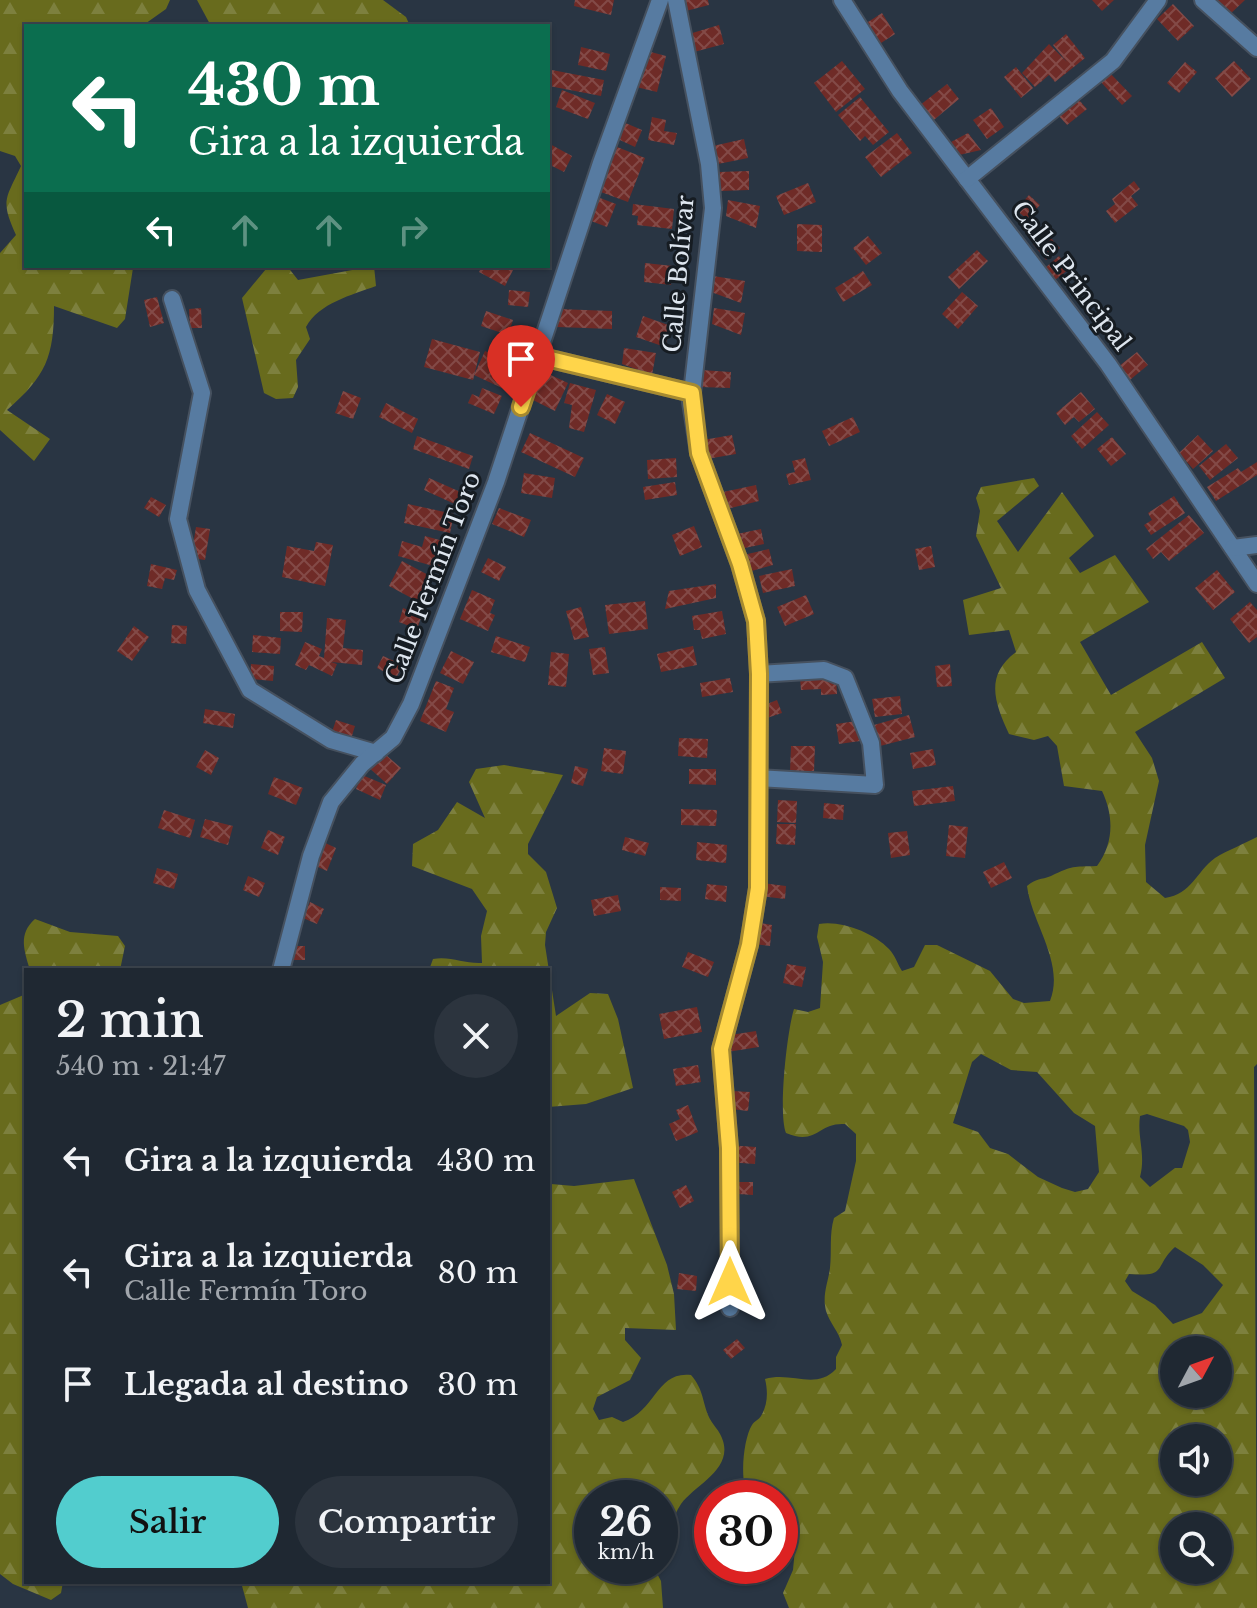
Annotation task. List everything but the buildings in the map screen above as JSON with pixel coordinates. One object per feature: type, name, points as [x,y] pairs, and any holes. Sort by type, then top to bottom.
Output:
[{"type":"street","name":"Calle Fermín Toro","points":[[282,968],[311,856],[331,802],[393,738],[411,704],[496,482],[660,0]]},
{"type":"street","name":"Calle Bolívar","points":[[676,0],[709,164],[713,208],[692,393],[699,453],[740,564],[756,621],[759,674],[758,888],[747,958],[721,1049],[729,1148],[730,1308]]},
{"type":"street","name":"Calle Principal","points":[[842,0],[900,91],[1108,364],[1257,584]]},
{"type":"street","points":[[967,179],[1113,61],[1158,0]]},
{"type":"street","points":[[1203,0],[1257,48]]},
{"type":"street","points":[[172,299],[202,393],[178,519],[197,590],[250,690],[331,740],[376,753]]},
{"type":"street","points":[[538,356],[692,393]]},
{"type":"street","points":[[1233,548],[1257,545]]},
{"type":"street","points":[[759,674],[824,670],[845,678],[871,743],[875,785],[759,778]]},
{"type":"green space","points":[[0,0],[170,0],[166,9],[145,24],[24,24],[24,268],[133,268],[125,319],[117,328],[54,306],[52,339],[45,364],[31,387],[7,410],[50,439],[34,461],[0,430],[0,253],[16,235],[8,214],[7,200],[21,166],[15,156],[0,151]]},
{"type":"green space","points":[[197,0],[383,0],[406,17],[409,24],[210,24]]},
{"type":"green space","points":[[289,268],[298,280],[374,268],[376,286],[328,306],[306,327],[310,339],[296,360],[298,387],[293,398],[276,399],[264,393],[242,298],[266,269]]},
{"type":"green space","points":[[1034,478],[1039,486],[997,521],[1018,552],[1062,492],[1094,536],[1069,558],[1080,573],[1115,555],[1149,602],[1080,642],[1111,695],[1202,642],[1225,678],[1135,732],[1152,758],[1159,781],[1145,845],[1146,882],[1165,898],[1174,896],[1188,887],[1215,858],[1257,837],[1257,1064],[1254,1067],[1257,1608],[789,1608],[783,1593],[787,1584],[798,1584],[798,1480],[744,1480],[744,1451],[749,1432],[765,1407],[765,1379],[820,1379],[836,1369],[836,1357],[842,1345],[826,1311],[825,1294],[832,1224],[834,1218],[845,1211],[856,1161],[856,1134],[845,1124],[829,1126],[804,1137],[786,1133],[783,1108],[786,1053],[794,1009],[808,1012],[820,1008],[823,962],[817,937],[819,924],[847,926],[875,938],[891,951],[902,971],[914,967],[925,945],[937,945],[990,971],[1013,999],[1024,1003],[1050,1001],[1054,987],[1051,958],[1027,886],[1069,868],[1097,866],[1107,848],[1110,820],[1102,791],[1064,786],[1057,746],[1048,736],[1034,740],[1009,734],[995,690],[999,671],[1016,652],[1009,630],[969,635],[963,600],[1001,588],[976,536],[980,511],[976,498],[981,487]],"holes":[[[981,1054],[1011,1070],[1037,1072],[1074,1113],[1095,1126],[1099,1172],[1088,1189],[1075,1192],[1038,1177],[1008,1154],[990,1148],[978,1132],[953,1123],[972,1062]],[[1147,1114],[1184,1126],[1190,1142],[1182,1168],[1175,1168],[1150,1187],[1140,1177],[1140,1116]],[[1175,1247],[1203,1265],[1223,1285],[1202,1313],[1173,1324],[1155,1305],[1132,1291],[1125,1281],[1129,1274],[1155,1272]]]},
{"type":"green space","points":[[504,765],[563,775],[528,844],[528,854],[546,872],[557,908],[546,932],[549,968],[430,968],[433,959],[482,963],[481,936],[487,911],[472,889],[412,866],[413,844],[438,830],[457,802],[485,818],[469,782],[476,769]]},
{"type":"green space","points":[[35,919],[70,932],[118,936],[125,946],[120,968],[29,968],[24,936]]},
{"type":"green space","points":[[550,977],[556,1016],[590,993],[608,994],[618,1019],[633,1088],[586,1104],[550,1107]]},
{"type":"green space","points":[[24,995],[24,1584],[63,1584],[61,1593],[51,1600],[13,1584],[0,1574],[0,1005]]},
{"type":"green space","points":[[634,1179],[667,1265],[674,1294],[676,1330],[625,1328],[625,1340],[641,1358],[630,1380],[597,1397],[593,1409],[599,1420],[612,1417],[623,1422],[643,1409],[670,1379],[691,1375],[723,1441],[724,1451],[717,1469],[706,1480],[694,1480],[694,1491],[678,1510],[678,1480],[574,1480],[574,1584],[661,1584],[663,1608],[248,1608],[242,1584],[550,1584],[550,1180],[551,1184],[574,1186]]},
{"type":"route","points":[[521,407],[538,356],[692,393],[699,453],[740,564],[756,621],[760,741],[758,888],[735,1007],[721,1049],[729,1148],[730,1282]]}]
